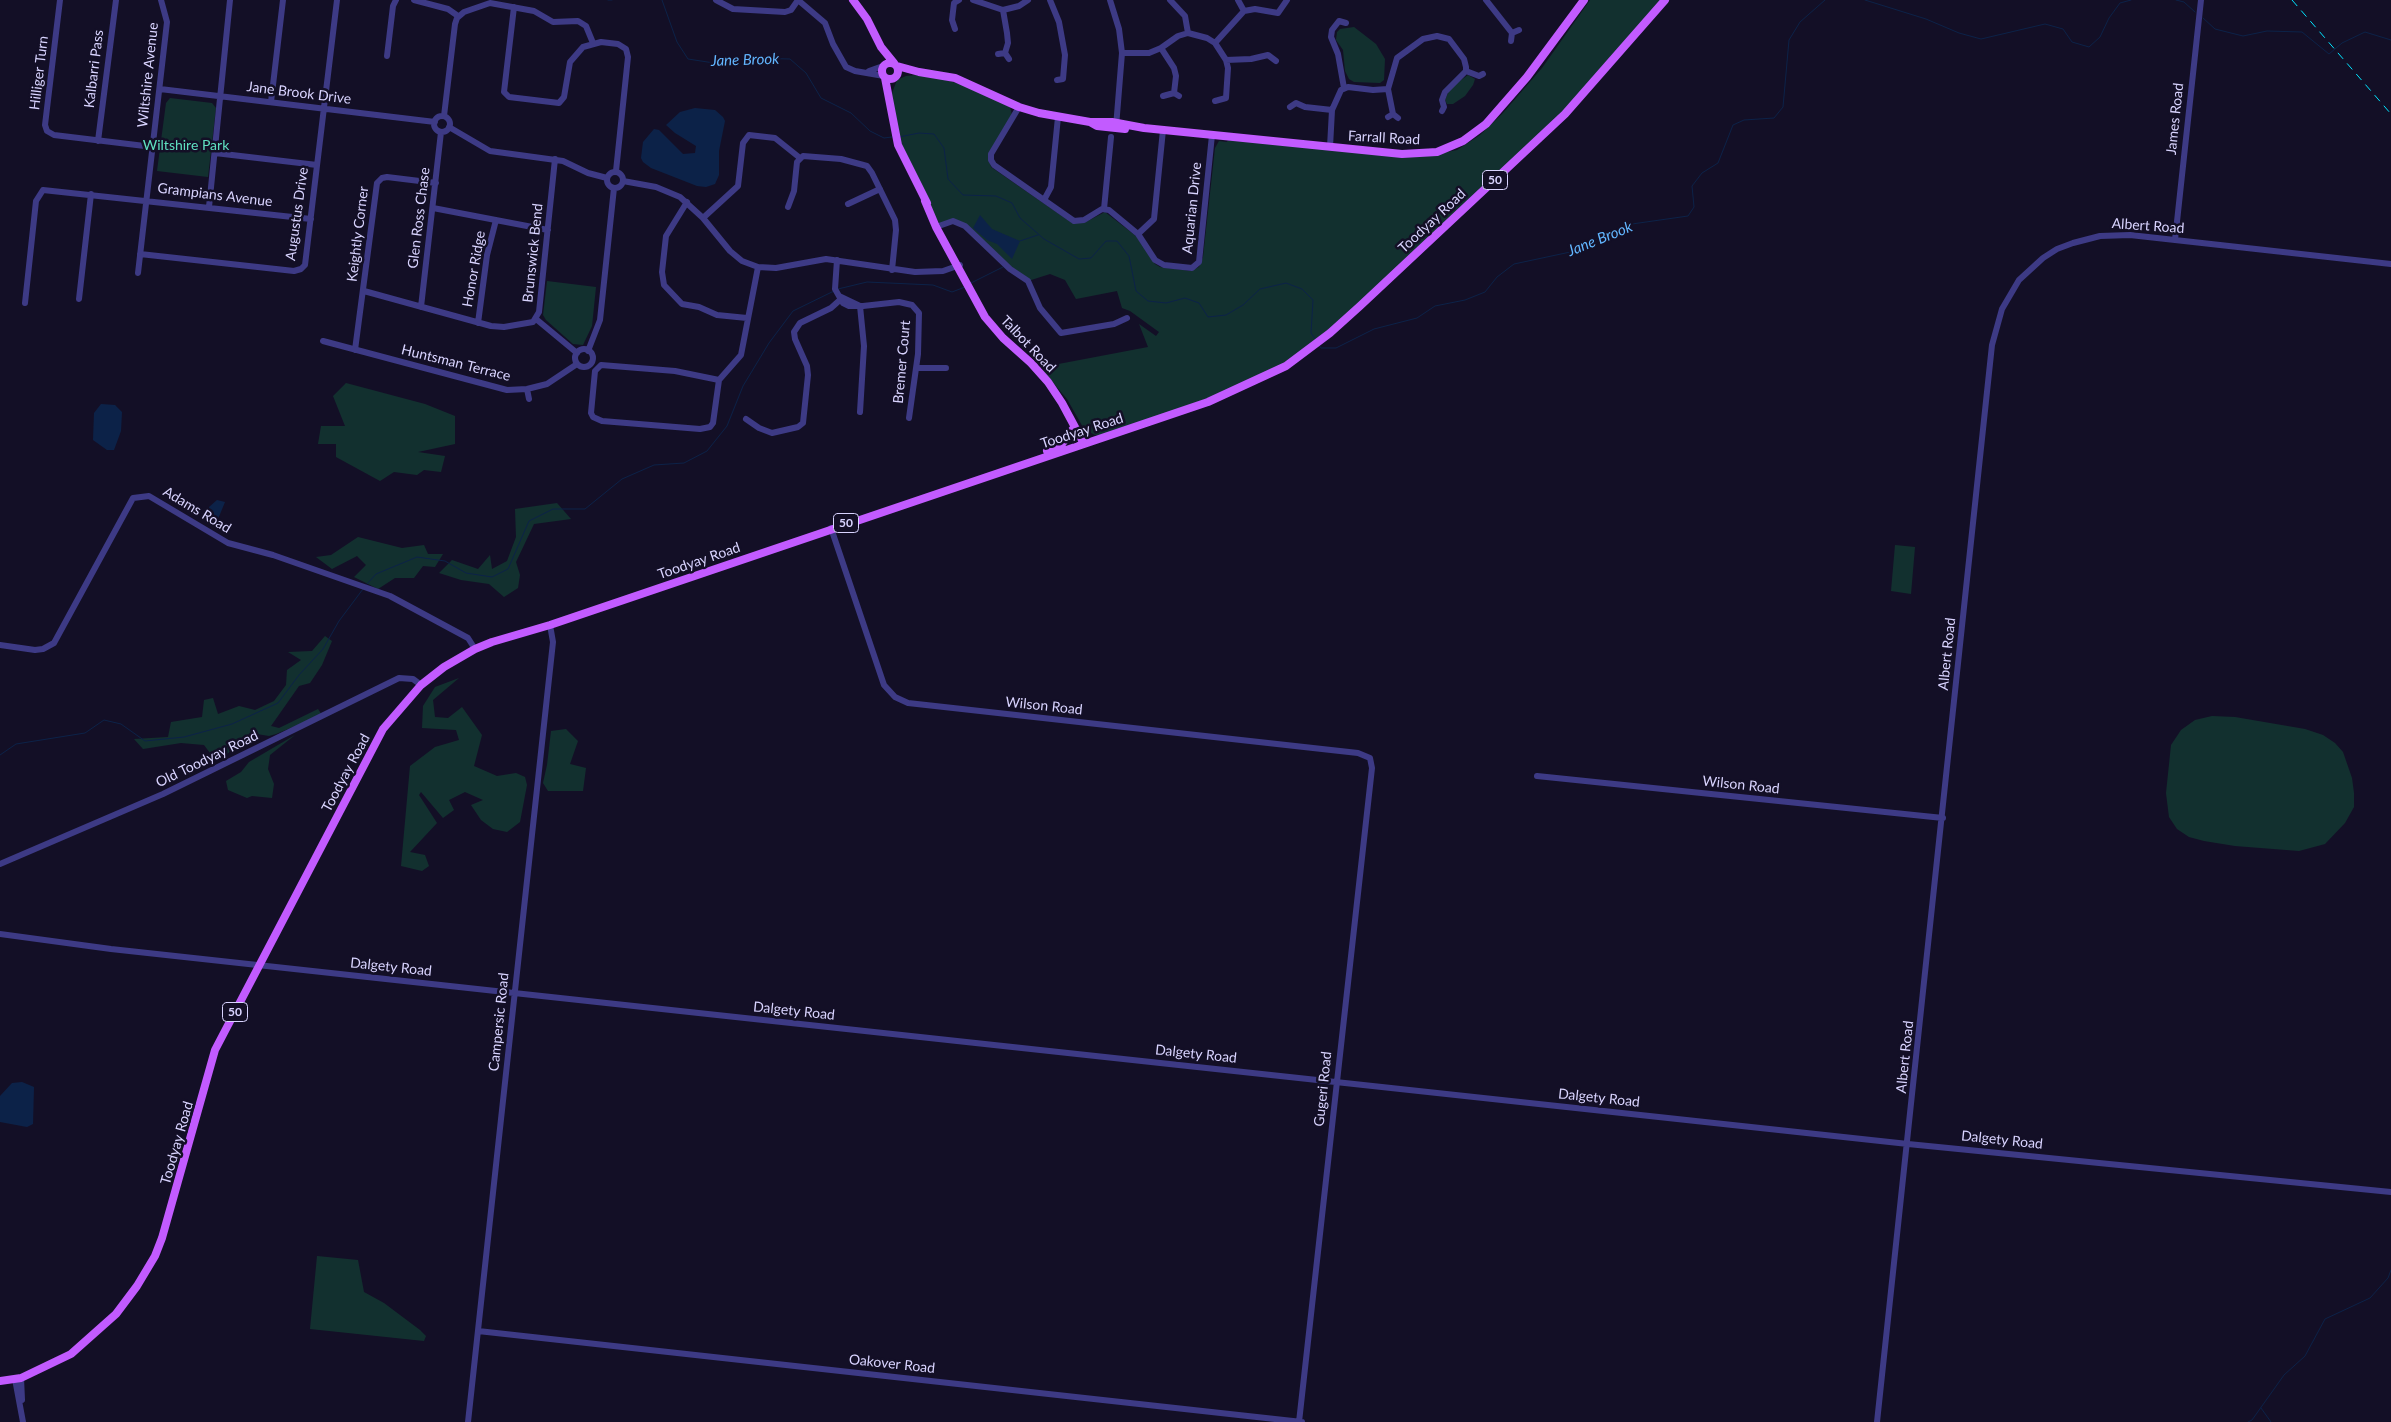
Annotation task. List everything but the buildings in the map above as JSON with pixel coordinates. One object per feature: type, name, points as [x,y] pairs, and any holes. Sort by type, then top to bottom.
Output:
[{"type":"main road","points":[[853,0],[890,65]]},
{"type":"main road","name":"Farrall Road","points":[[890,65],[955,78],[1019,107],[1058,118],[1090,122],[1097,126],[1114,125],[1138,130],[1144,128],[1420,154],[1437,152],[1463,141],[1486,124],[1527,77],[1584,0]]},
{"type":"main road","name":"Toodyay Road","points":[[0,1382],[18,1379],[71,1354],[94,1336],[127,1301],[155,1256],[169,1217],[215,1050],[383,729],[420,685],[444,667],[475,649],[1208,402],[1286,366],[1330,333],[1565,114],[1665,0]]},
{"type":"main road","name":"Talbot Road","points":[[890,65],[884,77],[895,137],[938,226],[972,292],[994,328],[1048,382],[1062,403],[1081,445]]},
{"type":"main road","name":"Talbot Road","points":[[888,101],[896,77],[890,65]]},
{"type":"main road","name":"Farrall Road","points":[[884,77],[896,77],[918,72]]},
{"type":"main road","points":[[1026,462],[1062,444],[1073,427]]},
{"type":"street","name":"Hilliger Turn","points":[[60,0],[45,127],[49,133],[54,135],[153,147]]},
{"type":"street","name":"Kalbarri Pass","points":[[98,141],[116,0]]},
{"type":"street","name":"Wiltshire Avenue","points":[[138,273],[167,22],[161,0]]},
{"type":"street","points":[[209,207],[222,96],[230,0]]},
{"type":"street","points":[[271,102],[283,0]]},
{"type":"street","name":"Augustus Drive","points":[[140,254],[298,271],[306,262],[337,0]]},
{"type":"street","points":[[387,56],[393,6],[396,0]]},
{"type":"street","points":[[414,0],[448,9],[458,16]]},
{"type":"street","points":[[716,0],[733,9],[785,12],[791,10],[798,0],[824,23],[846,67],[884,77]]},
{"type":"street","points":[[955,29],[949,21],[954,3],[959,0]]},
{"type":"street","points":[[974,0],[1003,10],[1019,6],[1028,0]]},
{"type":"street","points":[[1049,0],[1059,22],[1065,55],[1062,81]]},
{"type":"street","points":[[1110,0],[1119,29],[1122,54],[1114,125]]},
{"type":"street","points":[[1170,0],[1186,16],[1188,33]]},
{"type":"street","points":[[1238,0],[1244,10]]},
{"type":"street","points":[[1215,43],[1244,10],[1255,9],[1278,13],[1287,0]]},
{"type":"street","points":[[1486,0],[1511,37],[1519,30]]},
{"type":"street","name":"James Road","points":[[2175,240],[2201,0]]},
{"type":"street","points":[[444,116],[455,24],[458,16],[486,3],[514,7],[538,13],[553,22],[582,22],[586,26],[593,43]]},
{"type":"street","points":[[514,7],[504,92],[509,97],[559,103],[563,101],[570,62],[577,52],[593,43],[618,44],[626,48],[628,57],[616,171]]},
{"type":"street","points":[[998,54],[1007,56],[1008,38],[1003,10]]},
{"type":"street","points":[[1330,147],[1332,110],[1344,88],[1338,54],[1331,37],[1338,18],[1346,23]]},
{"type":"street","points":[[1122,54],[1149,52],[1161,48],[1178,36],[1188,33],[1199,34],[1215,43],[1226,60],[1229,100],[1215,101]]},
{"type":"street","points":[[1393,116],[1388,89],[1397,58],[1423,39],[1441,36],[1449,39],[1464,59],[1466,71]]},
{"type":"street","points":[[1161,48],[1174,68],[1176,76],[1176,94],[1163,96]]},
{"type":"street","points":[[1226,60],[1251,59],[1269,52],[1276,61]]},
{"type":"street","points":[[866,72],[890,65]]},
{"type":"street","points":[[1466,71],[1480,77]]},
{"type":"street","points":[[1445,108],[1443,96],[1447,88],[1466,71]]},
{"type":"street","points":[[1344,88],[1388,89]]},
{"type":"street","name":"Jane Brook Drive","points":[[160,89],[434,122]]},
{"type":"street","points":[[1290,107],[1296,103],[1332,110]]},
{"type":"street","points":[[1019,107],[991,154],[990,160],[994,165],[1071,220],[1077,222],[1104,209],[1111,137]]},
{"type":"street","points":[[444,116],[437,118],[434,122],[436,128],[442,132],[449,127]]},
{"type":"street","points":[[444,116],[449,120],[449,127]]},
{"type":"street","points":[[1044,200],[1051,187],[1058,118]]},
{"type":"street","points":[[449,127],[490,151],[555,159],[568,162],[594,175],[607,178]]},
{"type":"street","points":[[1138,234],[1154,219],[1163,130]]},
{"type":"street","name":"Glen Ross Chase","points":[[421,307],[442,132]]},
{"type":"street","points":[[703,218],[738,186],[743,143],[749,135],[775,138],[800,158]]},
{"type":"street","name":"Aquarian Drive","points":[[1104,209],[1109,210],[1138,234],[1159,264],[1190,268],[1198,264],[1212,135]]},
{"type":"street","points":[[215,152],[317,165]]},
{"type":"street","points":[[788,206],[794,191],[797,162],[800,158],[808,155],[820,156],[863,165],[872,173],[896,225],[892,270]]},
{"type":"street","name":"Brunswick Bend","points":[[364,291],[478,323],[504,327],[530,324],[540,312],[555,159]]},
{"type":"street","points":[[607,178],[611,172],[616,171]]},
{"type":"street","points":[[616,171],[622,176],[623,181]]},
{"type":"street","name":"Keightly Corner","points":[[355,350],[376,188],[379,180],[387,177],[436,183]]},
{"type":"street","points":[[607,178],[608,183],[614,188]]},
{"type":"street","points":[[614,188],[621,185],[623,181]]},
{"type":"street","points":[[623,181],[664,190],[688,202],[730,251],[742,261],[758,267],[776,268],[816,260],[837,260],[892,270],[934,272],[958,264]]},
{"type":"street","points":[[588,351],[600,320],[614,188]]},
{"type":"street","points":[[848,204],[880,189]]},
{"type":"street","name":"Grampians Avenue","points":[[25,303],[38,196],[44,190],[311,219]]},
{"type":"street","points":[[79,299],[91,194]]},
{"type":"street","points":[[688,202],[666,236],[662,272],[664,285],[682,304],[693,305],[717,315],[748,318]]},
{"type":"street","points":[[433,208],[548,230]]},
{"type":"street","name":"Honor Ridge","points":[[478,323],[487,255],[496,220]]},
{"type":"street","points":[[938,226],[953,221],[961,224],[1005,264],[1028,281],[1038,306],[1061,333],[1114,324],[1127,318]]},
{"type":"street","name":"Albert Road","points":[[1877,1422],[1992,346],[2002,309],[2019,280],[2031,268],[2057,249],[2087,238],[2113,235],[2175,240],[2391,264]]},
{"type":"street","points":[[746,419],[769,432],[798,427],[803,423],[808,375],[805,361],[794,339],[794,332],[800,323],[832,308],[839,298],[834,286],[837,260]]},
{"type":"street","points":[[719,380],[675,371],[602,365],[595,372],[591,413],[593,417],[602,421],[706,429],[713,423],[719,380],[741,355],[758,267]]},
{"type":"street","name":"Bremer Court","points":[[839,298],[849,306],[899,302],[912,305],[917,310],[920,316],[916,368],[909,418]]},
{"type":"street","points":[[860,306],[864,346],[860,412]]},
{"type":"street","points":[[536,319],[577,353]]},
{"type":"street","name":"Huntsman Terrace","points":[[323,341],[498,389],[527,389],[547,384],[577,364]]},
{"type":"street","points":[[581,350],[588,351],[592,357],[590,364],[583,367],[577,364],[575,359],[577,353],[581,350]]},
{"type":"street","points":[[916,368],[946,368]]},
{"type":"street","points":[[527,389],[529,399]]},
{"type":"street","name":"Adams Road","points":[[0,645],[35,650],[43,649],[54,643],[132,498],[149,496],[228,543],[273,555],[390,596],[468,638],[475,649]]},
{"type":"street","name":"Wilson Road","points":[[831,528],[884,685],[894,697],[908,703],[1358,753],[1370,758]]},
{"type":"street","name":"Campersic Road","points":[[468,1422],[553,642],[550,625]]},
{"type":"street","name":"Old Toodyay Road","points":[[0,864],[163,794],[399,678],[413,680],[420,685]]},
{"type":"street","name":"Gugeri Road","points":[[1299,1422],[1372,764],[1370,758]]},
{"type":"street","name":"Wilson Road","points":[[1537,776],[1943,818]]},
{"type":"street","name":"Dalgety Road","points":[[0,934],[259,965],[1908,1144],[2391,1192]]},
{"type":"street","name":"Oakover Road","points":[[478,1331],[1304,1422]]},
{"type":"street","points":[[18,1379],[23,1422]]},
{"type":"green space","points":[[1590,0],[1666,0],[1536,141],[1311,347],[1264,377],[1109,435],[1095,435],[1084,429],[1067,399],[1043,371],[1048,366],[1148,347],[1139,324],[1156,336],[1159,332],[1130,311],[1122,308],[1117,291],[1076,299],[1065,280],[1050,274],[1028,281],[958,222],[940,225],[904,160],[889,101],[897,80],[906,76],[916,75],[940,78],[969,87],[1010,107],[1012,115],[988,156],[991,167],[1072,223],[1084,223],[1105,212],[1136,236],[1155,264],[1160,267],[1191,271],[1199,267],[1203,257],[1215,148],[1219,141],[1227,142],[1228,139],[1432,155],[1457,150],[1480,135],[1502,114],[1542,68]]},
{"type":"green space","points":[[1354,27],[1376,44],[1385,59],[1384,80],[1380,83],[1354,82],[1349,79],[1345,71],[1343,50],[1336,40],[1337,32],[1340,29]]},
{"type":"green space","points":[[1468,75],[1475,79],[1473,85],[1465,96],[1453,104],[1447,104],[1445,100],[1450,88]]},
{"type":"green space","name":"Wiltshire Park","points":[[170,98],[212,103],[216,108],[208,177],[157,171],[166,103]]},
{"type":"green space","points":[[547,281],[596,287],[592,326],[583,345],[573,344],[546,320],[543,315]]},
{"type":"green space","points":[[346,383],[425,404],[455,416],[455,444],[418,452],[445,456],[441,472],[424,470],[417,475],[394,472],[380,481],[336,457],[336,444],[318,444],[321,426],[345,426],[333,396]]},
{"type":"green space","points":[[557,503],[571,519],[534,524],[516,562],[520,575],[518,588],[504,597],[489,584],[461,580],[439,573],[452,560],[478,569],[490,555],[492,569],[507,561],[516,537],[515,509]]},
{"type":"green space","points":[[358,537],[402,548],[424,545],[428,554],[443,554],[435,567],[423,566],[414,578],[395,578],[378,589],[354,577],[366,565],[357,556],[332,569],[316,557],[331,555]]},
{"type":"green space","points":[[1895,545],[1915,547],[1911,594],[1891,591]]},
{"type":"green space","points":[[325,636],[332,641],[322,665],[310,683],[299,686],[271,726],[279,728],[318,709],[322,715],[276,734],[269,736],[257,734],[236,741],[233,749],[227,754],[223,748],[210,753],[204,745],[181,743],[143,749],[134,739],[168,737],[171,722],[202,717],[204,700],[213,698],[218,714],[239,706],[255,710],[274,701],[286,685],[287,670],[301,660],[288,652],[312,651]]},
{"type":"green space","points":[[459,678],[433,700],[435,717],[448,718],[462,707],[482,735],[474,766],[497,776],[516,773],[525,777],[527,785],[520,822],[507,832],[493,829],[481,820],[471,805],[483,800],[465,792],[449,800],[454,810],[443,818],[421,792],[419,795],[437,823],[410,852],[425,855],[429,866],[422,871],[401,866],[410,766],[435,747],[459,740],[456,730],[422,728],[423,706],[435,687]]},
{"type":"green space","points":[[2212,716],[2235,717],[2305,729],[2323,735],[2335,743],[2343,752],[2352,778],[2354,807],[2345,823],[2325,844],[2299,851],[2235,846],[2189,837],[2177,829],[2169,817],[2166,793],[2171,745],[2181,730],[2195,720]]},
{"type":"green space","points":[[566,729],[578,741],[570,764],[586,768],[583,791],[548,791],[543,783],[551,731]]},
{"type":"green space","points":[[295,735],[270,755],[268,769],[274,784],[272,798],[252,796],[247,798],[228,790],[226,781],[241,772],[249,762]]},
{"type":"green space","points":[[317,1256],[358,1260],[364,1292],[384,1303],[420,1330],[426,1336],[424,1341],[310,1329]]},
{"type":"water","points":[[695,108],[715,110],[725,121],[719,151],[719,175],[715,184],[706,187],[697,186],[651,168],[641,158],[643,142],[654,129],[659,130],[683,154],[695,153],[696,146],[666,125],[680,112]]},
{"type":"water","points":[[980,215],[992,229],[1020,241],[1012,259],[997,244],[987,240],[973,228]]},
{"type":"water","points":[[101,404],[115,405],[122,412],[121,431],[114,450],[107,450],[93,440],[94,413]]},
{"type":"water","points":[[217,500],[225,502],[218,519],[210,517],[209,507]]},
{"type":"water","points":[[22,1082],[34,1087],[33,1124],[27,1127],[0,1122],[0,1096],[12,1083]]},
{"type":"waterway","name":"Jane Brook","points":[[662,0],[677,42],[688,59],[714,63],[751,58],[790,59],[806,73],[821,98],[851,113],[870,131],[884,138],[892,137]]},
{"type":"waterway","name":"Jane Brook","points":[[1319,345],[1321,348],[1336,348],[1374,329],[1417,318],[1435,306],[1465,300],[1485,292],[1497,277],[1514,264],[1575,251],[1632,224],[1688,216],[1694,207],[1692,186],[1702,173],[1718,163],[1733,125],[1744,120],[1774,118],[1783,107],[1789,40],[1800,22],[1825,0]]},
{"type":"waterway","name":"Jane Brook","points":[[1865,0],[1981,39],[2045,24],[2063,29],[2072,42],[2089,47],[2100,37],[2109,18],[2120,3],[2131,0]]},
{"type":"waterway","name":"Jane Brook","points":[[2176,0],[2184,2],[2195,12]]},
{"type":"waterway","name":"Jane Brook","points":[[2203,18],[2215,29],[2243,36],[2267,31],[2302,32],[2329,54],[2342,43],[2365,32],[2391,40]]},
{"type":"waterway","name":"Jane Brook","points":[[899,137],[919,133],[934,134],[944,148],[948,179],[963,195],[996,196],[1012,203],[1020,218],[1044,239],[1079,259],[1091,258],[1106,241],[1117,241],[1129,256],[1136,291],[1148,301],[1166,303],[1185,298],[1199,303],[1208,317],[1226,315],[1243,305],[1260,289],[1286,283],[1302,289],[1313,300],[1311,333],[1316,340]]},
{"type":"waterway","points":[[1020,241],[1038,235]]},
{"type":"waterway","points":[[971,283],[1003,267]]},
{"type":"waterway","points":[[838,289],[867,282],[933,285],[952,292],[965,287]]},
{"type":"waterway","points":[[367,584],[376,574],[417,557],[445,561],[466,573],[492,577],[508,569],[529,521],[553,509],[585,509],[622,479],[654,465],[684,463],[707,451],[727,426],[743,386],[769,343],[793,311],[834,291]]},
{"type":"waterway","points":[[0,755],[16,744],[85,733],[104,720],[121,724],[145,741],[184,737],[232,724],[278,703],[299,675],[323,649],[339,621],[363,589]]},
{"type":"waterway","points":[[2248,1422],[2252,1420],[2284,1375],[2305,1356],[2325,1319],[2370,1298],[2388,1278],[2391,1270]]},
{"type":"waterway","points":[[2261,1408],[2271,1422]]},
{"type":"railway","points":[[2292,0],[2391,114]]}]
